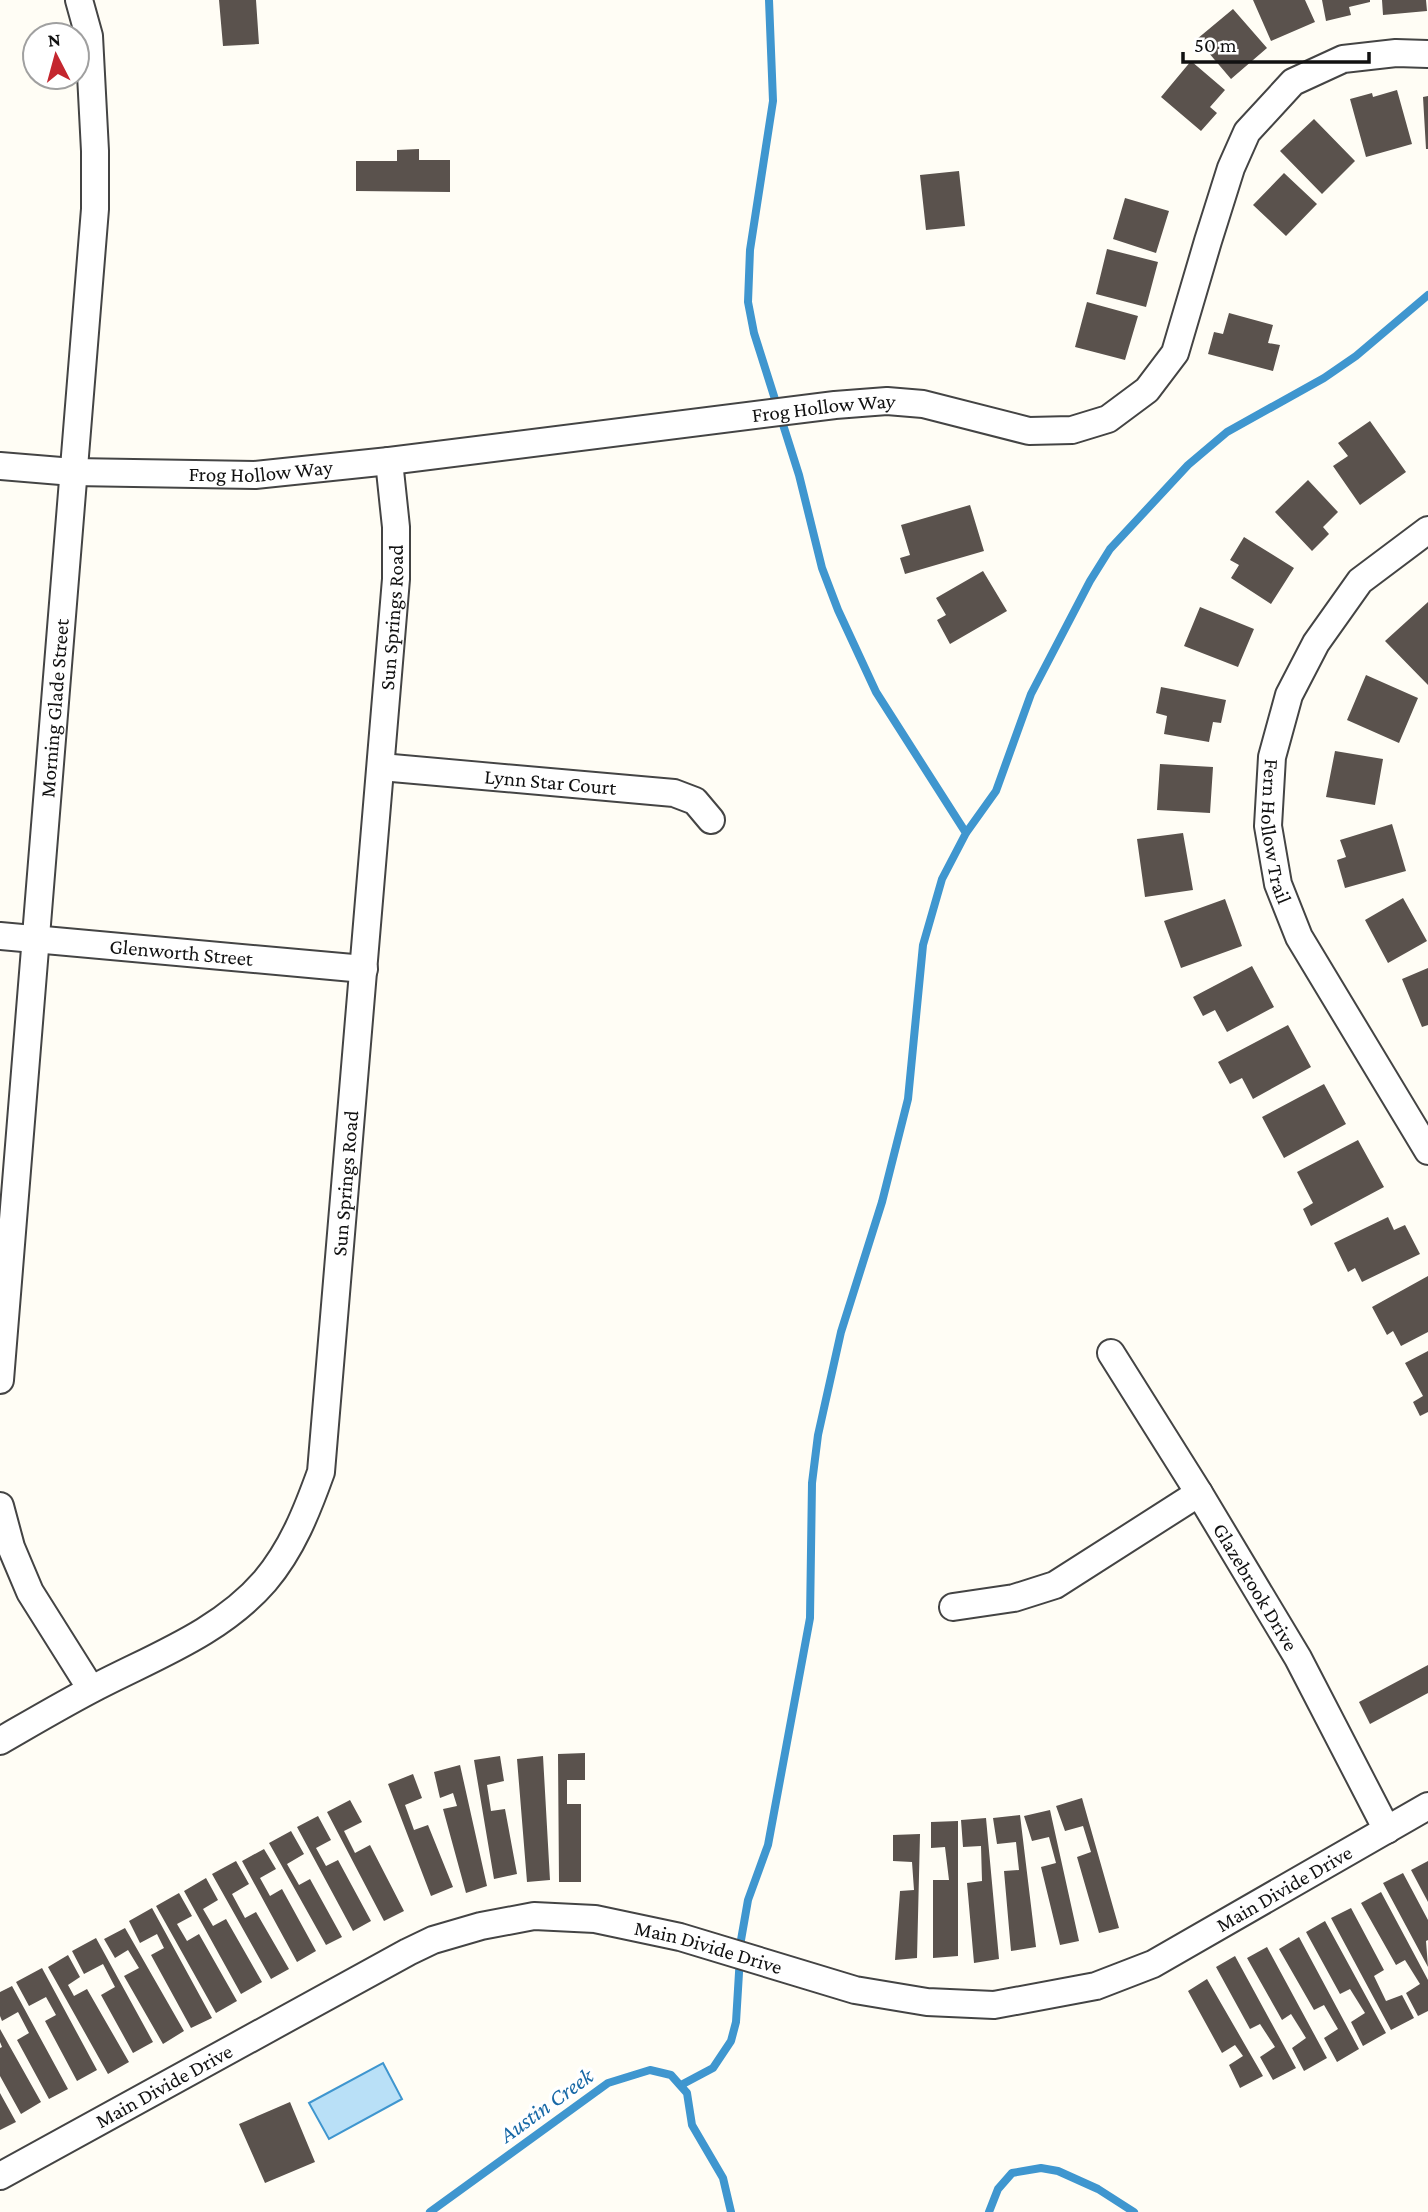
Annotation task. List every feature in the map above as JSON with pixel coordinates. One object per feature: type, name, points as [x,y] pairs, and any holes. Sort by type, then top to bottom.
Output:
[{"type":"street","name":"Morning Glade Street","points":[[79,0],[85,21]]},
{"type":"street","name":"Morning Glade Street","points":[[91,27],[97,0]]},
{"type":"street","name":"Frog Hollow Way","points":[[0,466],[73,472],[256,475],[887,401],[923,404],[1029,431],[1072,429],[1108,419],[1147,390],[1175,353],[1231,168],[1247,132],[1293,82],[1343,59],[1396,53],[1428,54]]},
{"type":"street","name":"Morning Glade Street","points":[[0,1380],[95,209],[91,74]]},
{"type":"street","name":"Sun Springs Road","points":[[0,1741],[91,1689],[212,1628],[264,1581],[286,1551],[306,1514],[321,1472],[396,579],[396,527],[389,461]]},
{"type":"street","name":"Fern Hollow Trail","points":[[1428,530],[1360,581],[1316,643],[1289,695],[1272,757],[1268,826],[1278,884],[1299,937],[1428,1151]]},
{"type":"street","name":"Lynn Star Court","points":[[381,767],[674,793],[695,801],[711,820]]},
{"type":"street","name":"Glenworth Street","points":[[0,936],[364,970]]},
{"type":"street","name":"Glazebrook Drive","points":[[1111,1353],[1298,1658],[1387,1830]]},
{"type":"street","points":[[953,1607],[1014,1598],[1055,1585],[1199,1493]]},
{"type":"street","points":[[0,1506],[11,1547],[30,1592],[91,1689]]},
{"type":"street","name":"Main Divide Drive","points":[[0,2176],[408,1952],[433,1940],[481,1926],[534,1916],[596,1919],[680,1937],[855,1990],[928,2002],[994,2005],[1096,1986],[1153,1964],[1428,1806]]},
{"type":"water","points":[[383,2063],[402,2099],[329,2139],[309,2103]]},
{"type":"building","points":[[219,0],[256,0],[259,44],[223,46]]},
{"type":"building","points":[[1253,0],[1305,0],[1315,22],[1271,41]]},
{"type":"building","points":[[1322,0],[1370,2],[1349,7],[1351,15],[1326,21]]},
{"type":"building","points":[[1382,0],[1426,0],[1427,11],[1383,15]]},
{"type":"building","points":[[1233,9],[1267,48],[1231,79],[1197,39]]},
{"type":"building","points":[[1191,61],[1225,90],[1210,107],[1217,113],[1201,131],[1161,97]]},
{"type":"building","points":[[1397,90],[1412,144],[1366,157],[1350,99],[1372,93],[1373,97]]},
{"type":"building","points":[[1428,96],[1428,149],[1426,149],[1423,97]]},
{"type":"building","points":[[1314,119],[1355,161],[1322,194],[1280,151]]},
{"type":"building","points":[[419,149],[419,160],[450,160],[450,192],[356,191],[356,161],[397,161],[397,150]]},
{"type":"building","points":[[959,171],[965,226],[926,230],[920,175]]},
{"type":"building","points":[[1284,173],[1317,204],[1286,236],[1253,205]]},
{"type":"building","points":[[1125,198],[1169,211],[1156,253],[1113,239]]},
{"type":"building","points":[[1107,249],[1158,262],[1146,307],[1096,294]]},
{"type":"building","points":[[1087,302],[1138,316],[1125,360],[1075,347]]},
{"type":"building","points":[[1229,313],[1273,325],[1268,343],[1280,345],[1273,371],[1208,354],[1214,332],[1223,334]]},
{"type":"building","points":[[1370,421],[1406,472],[1360,505],[1333,466],[1348,456],[1338,443]]},
{"type":"building","points":[[1308,480],[1338,512],[1323,527],[1329,534],[1312,551],[1275,512]]},
{"type":"building","points":[[970,505],[984,551],[905,574],[900,558],[910,555],[901,525]]},
{"type":"building","points":[[1244,537],[1294,568],[1271,604],[1231,578],[1239,565],[1230,560]]},
{"type":"building","points":[[983,571],[1007,611],[950,644],[937,620],[946,615],[936,598]]},
{"type":"building","points":[[1428,602],[1428,685],[1385,641]]},
{"type":"building","points":[[1200,607],[1254,629],[1238,667],[1184,646]]},
{"type":"building","points":[[1366,675],[1418,698],[1399,743],[1347,720]]},
{"type":"building","points":[[1161,687],[1226,700],[1221,723],[1213,722],[1209,742],[1164,734],[1167,716],[1156,713]]},
{"type":"building","points":[[1335,751],[1383,759],[1375,805],[1326,797]]},
{"type":"building","points":[[1160,764],[1213,767],[1210,813],[1157,810]]},
{"type":"building","points":[[1392,824],[1406,871],[1345,888],[1337,860],[1346,857],[1340,840]]},
{"type":"building","points":[[1183,833],[1193,890],[1145,897],[1137,839]]},
{"type":"building","points":[[1403,898],[1427,941],[1388,963],[1365,920]]},
{"type":"building","points":[[1225,899],[1242,946],[1181,968],[1164,921]]},
{"type":"building","points":[[1252,966],[1274,1007],[1227,1032],[1215,1010],[1203,1016],[1193,997]]},
{"type":"building","points":[[1428,968],[1428,1025],[1422,1027],[1402,979]]},
{"type":"building","points":[[1288,1025],[1311,1067],[1253,1099],[1242,1078],[1230,1084],[1218,1062]]},
{"type":"building","points":[[1324,1084],[1346,1124],[1284,1158],[1262,1117]]},
{"type":"building","points":[[1358,1140],[1384,1187],[1311,1226],[1303,1209],[1313,1203],[1297,1172]]},
{"type":"building","points":[[1388,1217],[1394,1230],[1405,1225],[1420,1254],[1362,1282],[1355,1268],[1348,1272],[1334,1243]]},
{"type":"building","points":[[1428,1276],[1428,1332],[1401,1346],[1393,1331],[1387,1335],[1372,1307]]},
{"type":"building","points":[[1428,1351],[1428,1412],[1420,1416],[1413,1402],[1423,1396],[1405,1363]]},
{"type":"building","points":[[1428,1665],[1428,1693],[1370,1724],[1359,1702]]},
{"type":"building","points":[[585,1753],[585,1780],[567,1780],[567,1804],[581,1804],[581,1882],[559,1882],[558,1754]]},
{"type":"building","points":[[500,1756],[504,1781],[487,1785],[491,1811],[505,1809],[517,1874],[494,1879],[474,1760]]},
{"type":"building","points":[[543,1756],[550,1880],[527,1882],[517,1759]]},
{"type":"building","points":[[460,1765],[487,1886],[466,1893],[443,1809],[457,1806],[453,1793],[440,1798],[434,1772]]},
{"type":"building","points":[[413,1774],[422,1798],[405,1805],[414,1830],[428,1825],[453,1887],[431,1896],[388,1784]]},
{"type":"building","points":[[1082,1798],[1119,1928],[1099,1933],[1077,1857],[1091,1852],[1083,1826],[1065,1831],[1056,1806]]},
{"type":"building","points":[[350,1800],[362,1822],[344,1831],[355,1853],[370,1845],[404,1911],[384,1921],[327,1812]]},
{"type":"building","points":[[1050,1810],[1079,1941],[1060,1945],[1041,1867],[1056,1863],[1049,1837],[1032,1841],[1024,1816]]},
{"type":"building","points":[[1020,1815],[1036,1947],[1011,1951],[1004,1871],[1019,1870],[1016,1842],[997,1844],[993,1818]]},
{"type":"building","points":[[318,1816],[331,1840],[316,1848],[326,1866],[338,1860],[371,1921],[353,1931],[297,1827]]},
{"type":"building","points":[[986,1818],[999,1959],[974,1963],[967,1883],[982,1881],[981,1846],[963,1847],[961,1820]]},
{"type":"building","points":[[958,1821],[958,1956],[933,1958],[933,1880],[949,1880],[945,1847],[931,1848],[931,1822]]},
{"type":"building","points":[[291,1831],[304,1854],[287,1864],[299,1885],[310,1879],[342,1937],[326,1945],[269,1843]]},
{"type":"building","points":[[920,1834],[917,1958],[895,1960],[900,1891],[914,1890],[912,1862],[893,1861],[893,1835]]},
{"type":"building","points":[[264,1849],[276,1869],[260,1878],[270,1896],[282,1889],[316,1951],[297,1962],[242,1861]]},
{"type":"building","points":[[236,1861],[249,1884],[232,1894],[245,1918],[256,1912],[289,1969],[271,1979],[212,1874]]},
{"type":"building","points":[[1428,1861],[1428,1902],[1411,1870]]},
{"type":"building","points":[[1403,1873],[1428,1920],[1428,1967],[1383,1883]]},
{"type":"building","points":[[206,1878],[218,1900],[203,1909],[213,1926],[226,1919],[262,1982],[241,1994],[184,1891]]},
{"type":"building","points":[[1381,1892],[1428,1980],[1428,2011],[1418,2016],[1406,1993],[1420,1984],[1405,1960],[1396,1965],[1361,1903]]},
{"type":"building","points":[[179,1893],[192,1916],[177,1924],[187,1941],[199,1934],[237,2001],[216,2013],[156,1906]]},
{"type":"building","points":[[152,1908],[212,2018],[191,2028],[151,1955],[164,1948],[157,1934],[140,1943],[129,1921]]},
{"type":"building","points":[[1351,1908],[1384,1970],[1374,1976],[1386,2001],[1402,1995],[1414,2018],[1391,2030],[1331,1918]]},
{"type":"building","points":[[1325,1921],[1386,2033],[1363,2046],[1351,2022],[1365,2013],[1350,1989],[1340,1994],[1306,1932]]},
{"type":"building","points":[[125,1928],[184,2031],[163,2044],[124,1976],[139,1968],[128,1950],[115,1958],[104,1939]]},
{"type":"building","points":[[1299,1937],[1359,2049],[1337,2062],[1324,2038],[1338,2029],[1324,2005],[1314,2010],[1279,1949]]},
{"type":"building","points":[[96,1938],[153,2042],[133,2053],[101,1995],[115,1987],[103,1964],[84,1974],[72,1951]]},
{"type":"building","points":[[1267,1947],[1327,2058],[1304,2071],[1292,2048],[1306,2038],[1291,2014],[1282,2020],[1247,1958]]},
{"type":"building","points":[[68,1955],[80,1977],[68,1985],[74,1996],[87,1989],[129,2062],[108,2074],[48,1967]]},
{"type":"building","points":[[1235,1956],[1296,2068],[1273,2080],[1260,2057],[1275,2047],[1260,2024],[1250,2029],[1216,1967]]},
{"type":"building","points":[[42,1968],[97,2070],[77,2081],[45,2021],[56,2015],[46,1997],[29,2006],[16,1982]]},
{"type":"building","points":[[1207,1979],[1263,2076],[1240,2088],[1229,2065],[1243,2056],[1235,2045],[1222,2053],[1188,1991]]},
{"type":"building","points":[[12,1986],[68,2089],[49,2099],[17,2040],[29,2033],[18,2012],[2,2021],[0,2016],[0,1992]]},
{"type":"building","points":[[0,2029],[41,2102],[21,2114],[0,2076]]},
{"type":"building","points":[[0,2093],[16,2122],[0,2130]]},
{"type":"building","points":[[290,2102],[315,2162],[265,2183],[239,2124]]},
{"type":"waterway","points":[[769,0],[773,101],[750,250],[748,302],[754,333],[799,475],[822,568],[838,610],[876,692],[966,833]]},
{"type":"waterway","points":[[681,2085],[713,2068],[731,2041],[736,2022],[741,1940],[748,1900],[768,1845],[810,1618],[812,1483],[818,1435],[841,1332],[882,1202],[908,1099],[923,945],[942,879],[966,833],[996,791],[1031,694],[1090,581],[1110,549],[1188,465],[1227,432],[1324,378],[1356,356],[1428,295]]},
{"type":"waterway","name":"Austin Creek","points":[[430,2212],[608,2083],[650,2070],[671,2075],[687,2093],[692,2125],[723,2178],[731,2212]]},
{"type":"waterway","name":"Austin Creek","points":[[989,2212],[998,2189],[1012,2173],[1041,2168],[1058,2171],[1098,2189],[1134,2212]]}]
